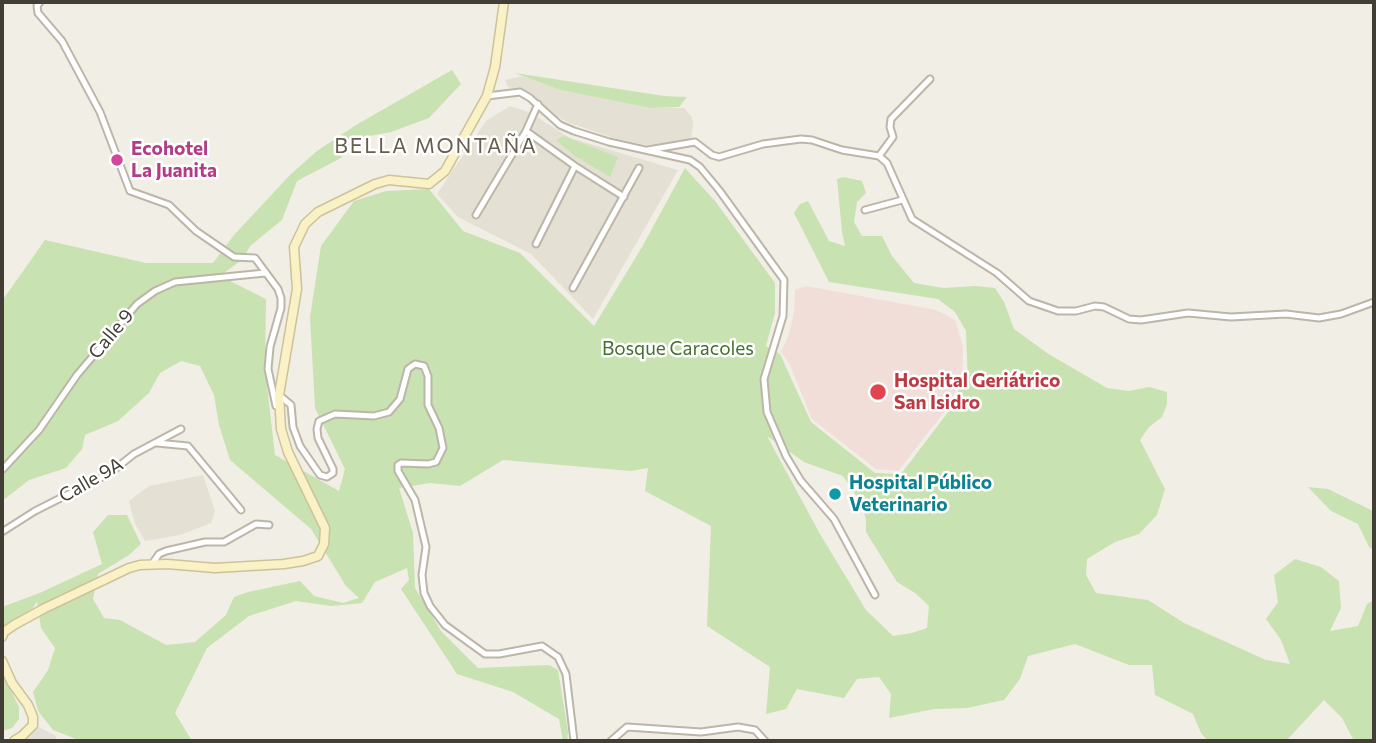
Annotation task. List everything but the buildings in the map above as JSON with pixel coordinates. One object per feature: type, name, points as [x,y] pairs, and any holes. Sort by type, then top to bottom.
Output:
[{"type":"main road","points":[[2,637],[4,632],[14,625],[129,568],[152,564],[215,568],[284,564],[318,556],[324,544],[325,528],[288,452],[282,429],[279,395],[297,289],[294,247],[305,224],[318,212],[375,184],[389,180],[429,184],[445,171],[487,96],[495,67],[504,2]]},
{"type":"main road","points":[[2,660],[12,683],[33,716],[33,725],[14,741]]},
{"type":"street","points":[[40,2],[37,6],[38,13],[62,41],[100,112],[130,191],[169,205],[196,231],[234,257],[255,258],[278,289],[281,308],[270,347],[268,369],[282,429]]},
{"type":"street","points":[[879,156],[892,137],[891,119],[930,79]]},
{"type":"street","points":[[487,96],[520,92],[538,104],[560,125],[574,131],[609,142],[683,158],[700,167],[784,280],[783,316],[764,379],[767,412],[796,473],[834,519],[876,595]]},
{"type":"street","points":[[476,215],[527,131],[538,104]]},
{"type":"street","points":[[527,131],[624,197]]},
{"type":"street","points":[[648,150],[695,142],[719,158],[763,144],[812,139],[842,150],[879,156],[887,163],[912,219],[997,273],[1028,301],[1058,311],[1076,311],[1095,306],[1104,307],[1129,319],[1141,320],[1188,313],[1231,317],[1286,314],[1319,318],[1341,314],[1374,302]]},
{"type":"street","points":[[536,244],[575,166]]},
{"type":"street","points":[[573,288],[639,168]]},
{"type":"street","points":[[865,210],[902,200]]},
{"type":"street","name":"Calle 9","points":[[2,470],[39,430],[77,375],[136,304],[175,282],[265,274]]},
{"type":"street","points":[[279,395],[291,405],[293,427],[300,446],[320,475],[327,477],[333,473],[333,469],[318,438],[319,421],[335,414],[374,416],[389,412],[400,399],[408,369],[415,364],[424,366],[428,376],[428,405],[439,428],[443,448],[441,456],[436,462],[428,464],[398,465],[398,471],[415,500],[426,547],[422,576],[424,593],[430,606],[445,625],[485,654],[542,646],[558,657],[566,674],[574,741]]},
{"type":"street","name":"Calle 9A","points":[[2,532],[34,511],[110,474],[134,454],[181,429]]},
{"type":"street","points":[[154,444],[188,446],[241,510]]},
{"type":"street","points":[[152,564],[159,554],[166,551],[205,542],[224,542],[256,524],[269,525]]},
{"type":"street","points":[[611,741],[627,727],[702,732],[738,727],[755,730],[765,741]]},
{"type":"shaded area","points":[[523,76],[560,90],[650,108],[684,108],[692,117],[691,138],[672,145],[651,146],[617,139],[567,122],[550,112],[526,91],[508,87],[505,80]]},
{"type":"shaded area","name":"BELLA MONTAÑA","points":[[510,106],[529,112],[570,138],[678,170],[593,319],[531,254],[458,217],[437,194],[486,121]]},
{"type":"shaded area","name":"Hospital Geriátrico San Isidro","points":[[806,286],[936,310],[955,320],[963,347],[962,376],[948,407],[898,471],[876,469],[812,419],[789,363],[781,352],[794,312],[795,290]]},
{"type":"shaded area","points":[[203,475],[215,511],[211,523],[180,535],[145,541],[135,524],[129,501],[149,486]]},
{"type":"shaded area","points":[[33,724],[56,736],[57,741],[17,741]]},
{"type":"green space","name":"Bosque Caracoles","points":[[452,70],[461,84],[429,118],[391,132],[353,139],[341,158],[297,181],[282,220],[250,246],[243,259],[220,276],[266,299],[265,369],[275,455],[339,491],[345,469],[315,408],[310,317],[321,246],[354,201],[386,191],[429,189],[463,231],[520,253],[594,326],[642,247],[685,168],[715,201],[775,283],[775,313],[766,346],[780,354],[811,422],[875,473],[901,474],[952,407],[962,382],[968,383],[966,331],[955,312],[938,299],[829,282],[794,213],[800,204],[808,201],[829,241],[845,246],[837,179],[843,177],[862,181],[866,193],[857,202],[854,222],[862,236],[882,236],[892,256],[914,283],[943,288],[995,288],[1004,302],[1014,329],[1047,353],[1107,388],[1129,391],[1149,387],[1167,392],[1167,404],[1162,417],[1149,427],[1140,440],[1165,489],[1157,515],[1139,534],[1115,542],[1087,559],[1086,575],[1096,593],[1148,600],[1184,623],[1266,660],[1290,664],[1281,640],[1266,619],[1278,602],[1274,575],[1295,559],[1321,567],[1339,581],[1341,608],[1330,631],[1358,626],[1367,604],[1374,600],[1374,741],[1354,741],[1342,718],[1324,700],[1286,741],[1208,741],[1201,733],[1193,714],[1155,695],[1152,665],[1129,665],[1075,644],[1028,656],[1020,679],[1004,700],[967,708],[934,709],[889,718],[891,694],[879,677],[857,679],[844,698],[797,689],[786,709],[766,714],[770,667],[707,626],[711,526],[645,491],[648,468],[631,471],[503,460],[460,486],[430,483],[399,488],[413,533],[415,588],[441,631],[478,668],[549,665],[558,670],[568,732],[567,741],[563,741],[559,719],[513,692],[457,674],[401,589],[409,580],[407,568],[375,582],[362,603],[331,606],[296,601],[249,616],[207,648],[175,713],[192,741],[81,741],[53,730],[38,711],[33,692],[48,670],[55,648],[41,628],[37,601],[33,608],[2,628],[2,607],[102,564],[93,532],[108,515],[127,515],[141,544],[129,555],[98,574],[93,599],[104,618],[120,620],[166,645],[195,642],[226,615],[234,597],[248,592],[300,581],[314,596],[343,603],[359,598],[346,586],[311,529],[230,460],[219,425],[214,395],[200,366],[181,361],[160,373],[149,393],[118,421],[85,435],[82,449],[66,468],[29,480],[2,501],[2,301],[45,240],[146,263],[213,263],[234,235],[290,175],[317,151],[356,125]],"holes":[[[767,436],[804,462],[843,476],[861,503],[866,519],[866,532],[897,582],[929,606],[927,628],[893,636],[866,610],[820,534]]]},
{"type":"green space","points":[[515,73],[664,96],[687,97],[679,107],[650,108],[560,90]]},
{"type":"green space","points":[[564,136],[618,157],[610,177],[575,156],[556,140]]},
{"type":"green space","points":[[1308,487],[1328,489],[1371,510],[1374,514],[1374,550],[1369,547],[1358,524],[1331,511]]},
{"type":"green space","points":[[2,672],[19,707],[19,719],[12,728],[2,731]]},
{"type":"place","name":"Ecohotel La Juanita","points":[[117,160]]},
{"type":"place","name":"Hospital Geriátrico San Isidro","points":[[878,392]]},
{"type":"place","name":"Hospital Público Veterinario","points":[[835,494]]},
{"type":"district","name":"BELLA MONTAÑA","points":[[436,146]]}]
